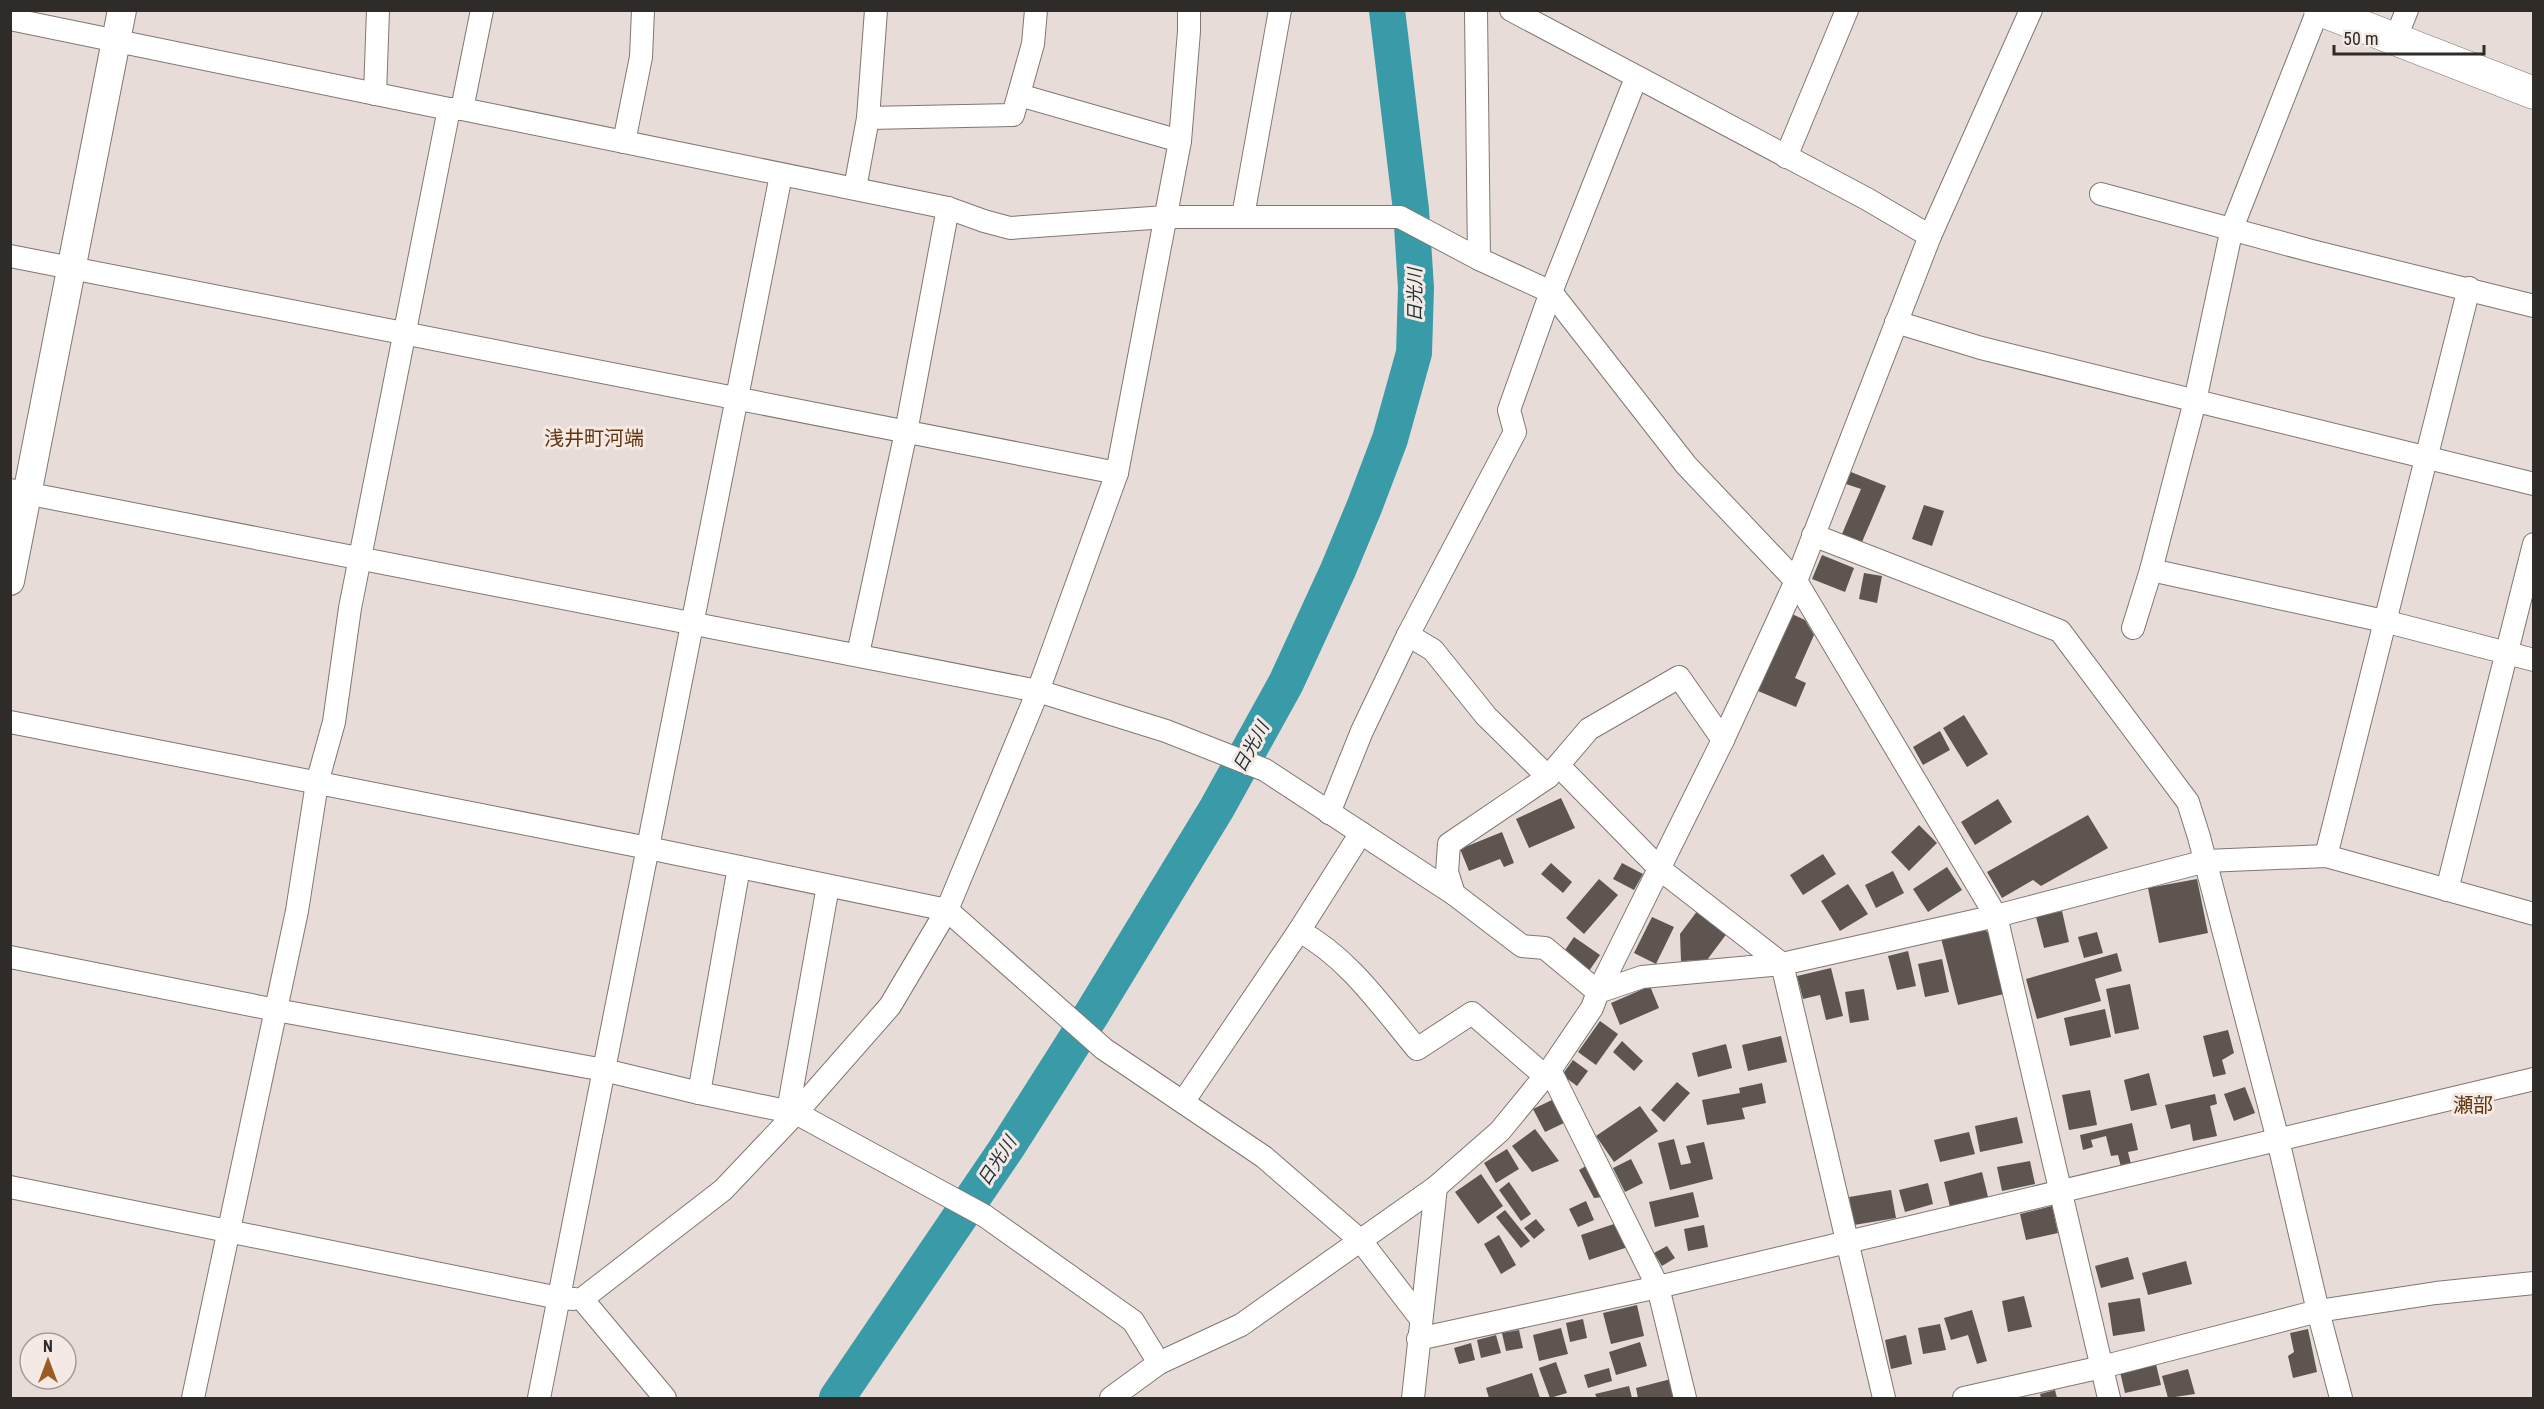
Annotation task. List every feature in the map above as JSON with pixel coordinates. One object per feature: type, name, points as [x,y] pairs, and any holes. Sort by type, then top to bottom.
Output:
[{"type":"main road","points":[[2319,10],[2534,93]]},
{"type":"street","points":[[10,581],[20,492],[73,268],[122,10]]},
{"type":"street","points":[[375,94],[378,10]]},
{"type":"street","points":[[194,1398],[227,1232],[297,911],[317,783],[334,722],[350,608],[404,333],[456,109],[482,10]]},
{"type":"street","points":[[624,141],[641,57],[643,10]]},
{"type":"street","points":[[855,188],[868,118],[876,10]]},
{"type":"street","points":[[868,118],[1013,115],[1033,44],[1036,10]]},
{"type":"street","points":[[11,1191],[559,1298],[582,1299],[723,1190],[890,1006],[947,910],[1038,691],[1118,473],[1180,141],[1189,10]]},
{"type":"street","points":[[1244,216],[1280,10]]},
{"type":"street","points":[[1476,10],[1479,259]]},
{"type":"street","points":[[1786,157],[1847,10]]},
{"type":"street","points":[[1111,1398],[1159,1363],[1241,1325],[1437,1187],[1500,1131],[1547,1073],[1592,1008],[1723,740],[1796,581],[1930,236],[2031,10]]},
{"type":"street","points":[[2133,628],[2151,570],[2195,401],[2232,228],[2319,10]]},
{"type":"street","points":[[2395,40],[2407,10]]},
{"type":"street","points":[[1520,13],[1930,236]]},
{"type":"street","points":[[10,19],[117,39],[375,94],[855,188],[948,208],[1010,228],[1166,217],[1400,217],[1479,259],[1551,292],[1686,465],[1796,581],[1996,916],[2109,1398]]},
{"type":"street","points":[[1329,813],[1362,731],[1408,636],[1515,432],[1509,410],[1551,292],[1636,78]]},
{"type":"street","points":[[1019,95],[1180,141]]},
{"type":"street","points":[[539,1398],[781,175]]},
{"type":"street","points":[[2101,194],[2313,251],[2534,306]]},
{"type":"street","points":[[858,654],[906,432],[948,208]]},
{"type":"street","points":[[10,256],[1118,473]]},
{"type":"street","points":[[2326,856],[2469,288]]},
{"type":"street","points":[[1896,322],[1982,348],[2534,483]]},
{"type":"street","points":[[20,492],[1038,691],[1166,732],[1265,770],[1454,894],[1522,946],[1545,948],[1598,992]]},
{"type":"street","points":[[1813,536],[2060,630],[2188,802],[2206,861],[2278,1140],[2341,1398]]},
{"type":"street","points":[[2447,890],[2534,544]]},
{"type":"street","points":[[2151,570],[2384,621],[2534,660]]},
{"type":"street","points":[[1408,636],[1433,650],[1486,716],[1553,771],[1660,870],[1782,964],[1884,1398]]},
{"type":"street","points":[[1454,894],[1447,872],[1449,844],[1553,771],[1589,729],[1679,677],[1723,740]]},
{"type":"street","points":[[10,722],[648,848],[947,910],[1104,1049],[1264,1157],[1360,1241],[1419,1329]]},
{"type":"street","points":[[1183,1102],[1299,931],[1361,834]]},
{"type":"street","points":[[1598,992],[1642,977],[1782,964],[1996,916],[2206,861],[2326,856],[2534,914]]},
{"type":"street","points":[[699,1093],[739,867]]},
{"type":"street","points":[[792,1112],[828,886]]},
{"type":"street","points":[[1299,931],[1317,941],[1359,980],[1417,1049],[1472,1013],[1547,1073],[1658,1287],[1685,1398]]},
{"type":"street","points":[[10,957],[276,1010],[604,1070],[792,1112],[985,1215],[1133,1321],[1159,1363]]},
{"type":"street","points":[[1419,1329],[1658,1287],[2534,1079]]},
{"type":"street","points":[[1413,1398],[1419,1329],[1437,1187]]},
{"type":"street","points":[[1964,1398],[2102,1367],[2318,1311],[2436,1293],[2534,1282]]},
{"type":"street","points":[[582,1299],[665,1398]]},
{"type":"building","points":[[1851,472],[1886,486],[1862,542],[1842,534],[1861,489],[1846,484]]},
{"type":"building","points":[[1924,505],[1944,511],[1932,546],[1912,539]]},
{"type":"building","points":[[1822,555],[1854,568],[1845,592],[1812,579]]},
{"type":"building","points":[[1864,573],[1882,576],[1877,603],[1859,599]]},
{"type":"building","points":[[1792,614],[1805,620],[1814,635],[1795,678],[1806,683],[1796,707],[1758,691]]},
{"type":"building","points":[[1964,715],[1988,754],[1967,767],[1943,728]]},
{"type":"building","points":[[1940,731],[1950,750],[1923,765],[1913,747]]},
{"type":"building","points":[[1561,798],[1575,828],[1529,848],[1516,819]]},
{"type":"building","points":[[1998,799],[2012,822],[1975,845],[1961,822]]},
{"type":"building","points":[[2088,815],[2108,848],[2041,886],[2033,880],[2002,898],[1987,872]]},
{"type":"building","points":[[1919,825],[1937,843],[1909,871],[1891,852]]},
{"type":"building","points":[[1502,832],[1514,863],[1504,867],[1500,859],[1469,871],[1460,849]]},
{"type":"building","points":[[1823,854],[1836,874],[1803,895],[1790,875]]},
{"type":"building","points":[[1551,863],[1572,882],[1563,893],[1541,874]]},
{"type":"building","points":[[1622,863],[1643,874],[1634,890],[1613,879]]},
{"type":"building","points":[[1947,867],[1962,890],[1928,912],[1913,889]]},
{"type":"building","points":[[1893,871],[1904,893],[1876,908],[1865,885]]},
{"type":"building","points":[[1599,879],[1618,895],[1584,934],[1566,918]]},
{"type":"building","points":[[2197,879],[2208,933],[2159,943],[2148,888]]},
{"type":"building","points":[[1848,884],[1868,914],[1840,931],[1821,901]]},
{"type":"building","points":[[1698,910],[1728,932],[1707,960],[1681,961],[1680,934]]},
{"type":"building","points":[[2062,911],[2069,942],[2044,948],[2036,917]]},
{"type":"building","points":[[1652,917],[1674,927],[1656,964],[1634,953]]},
{"type":"building","points":[[1983,927],[1989,934],[2004,994],[1958,1005],[1941,938]]},
{"type":"building","points":[[2097,932],[2103,953],[2084,958],[2078,937]]},
{"type":"building","points":[[1574,937],[1600,955],[1589,971],[1563,953]]},
{"type":"building","points":[[1908,951],[1916,986],[1897,990],[1888,956]]},
{"type":"building","points":[[2117,953],[2122,971],[2095,979],[2101,1001],[2037,1019],[2026,979]]},
{"type":"building","points":[[1942,959],[1949,992],[1925,997],[1918,964]]},
{"type":"building","points":[[1831,968],[1843,1016],[1826,1020],[1820,995],[1803,999],[1797,976]]},
{"type":"building","points":[[2130,984],[2139,1029],[2115,1034],[2106,989]]},
{"type":"building","points":[[1650,986],[1659,1008],[1620,1025],[1611,1003]]},
{"type":"building","points":[[1864,989],[1869,1020],[1850,1023],[1845,992]]},
{"type":"building","points":[[2105,1009],[2111,1037],[2070,1046],[2064,1018]]},
{"type":"building","points":[[1600,1021],[1618,1034],[1596,1065],[1578,1052]]},
{"type":"building","points":[[2228,1030],[2234,1053],[2222,1060],[2226,1074],[2213,1077],[2203,1036]]},
{"type":"building","points":[[1781,1036],[1787,1062],[1748,1071],[1742,1045]]},
{"type":"building","points":[[1622,1041],[1643,1061],[1634,1071],[1613,1052]]},
{"type":"building","points":[[1726,1044],[1732,1068],[1698,1077],[1692,1053]]},
{"type":"building","points":[[1573,1060],[1588,1071],[1577,1086],[1562,1075]]},
{"type":"building","points":[[2149,1073],[2157,1105],[2131,1111],[2124,1080]]},
{"type":"building","points":[[1677,1082],[1690,1093],[1664,1122],[1651,1110]]},
{"type":"building","points":[[1762,1083],[1766,1103],[1742,1108],[1745,1119],[1707,1125],[1702,1100],[1740,1093],[1739,1088]]},
{"type":"building","points":[[2245,1087],[2255,1113],[2234,1121],[2224,1094]]},
{"type":"building","points":[[2090,1090],[2097,1125],[2069,1130],[2062,1095]]},
{"type":"building","points":[[2215,1094],[2217,1104],[2210,1106],[2217,1136],[2193,1141],[2190,1124],[2171,1129],[2165,1105]]},
{"type":"building","points":[[1552,1100],[1564,1123],[1545,1132],[1533,1109]]},
{"type":"building","points":[[1640,1106],[1658,1131],[1614,1162],[1596,1136]]},
{"type":"building","points":[[2017,1117],[2023,1143],[1980,1152],[1975,1126]]},
{"type":"building","points":[[2132,1123],[2138,1150],[2128,1152],[2131,1164],[2121,1167],[2118,1155],[2111,1156],[2106,1136],[2091,1140],[2093,1147],[2083,1150],[2080,1135]]},
{"type":"building","points":[[1535,1129],[1559,1161],[1532,1172],[1512,1146]]},
{"type":"building","points":[[1969,1132],[1975,1154],[1940,1162],[1934,1140]]},
{"type":"building","points":[[1674,1139],[1681,1165],[1691,1163],[1686,1146],[1704,1142],[1713,1179],[1670,1190],[1658,1143]]},
{"type":"building","points":[[1507,1149],[1519,1169],[1496,1183],[1484,1163]]},
{"type":"building","points":[[1631,1159],[1643,1183],[1625,1192],[1613,1168]]},
{"type":"building","points":[[2030,1161],[2035,1184],[2002,1191],[1997,1167]]},
{"type":"building","points":[[1586,1166],[1603,1197],[1594,1198],[1579,1170]]},
{"type":"building","points":[[1982,1172],[1988,1197],[1950,1207],[1944,1182]]},
{"type":"building","points":[[1481,1174],[1503,1206],[1478,1224],[1455,1192]]},
{"type":"building","points":[[1509,1182],[1531,1214],[1521,1221],[1499,1190]]},
{"type":"building","points":[[1928,1183],[1933,1204],[1905,1212],[1899,1190]]},
{"type":"building","points":[[1891,1190],[1896,1218],[1854,1225],[1849,1197]]},
{"type":"building","points":[[1693,1192],[1699,1217],[1655,1227],[1649,1202]]},
{"type":"building","points":[[1586,1201],[1594,1220],[1578,1227],[1569,1209]]},
{"type":"building","points":[[2052,1206],[2058,1233],[2026,1240],[2020,1214]]},
{"type":"building","points":[[1505,1210],[1530,1241],[1521,1248],[1496,1217]]},
{"type":"building","points":[[1536,1219],[1545,1230],[1534,1239],[1524,1228]]},
{"type":"building","points":[[1620,1222],[1628,1247],[1589,1260],[1581,1235]]},
{"type":"building","points":[[1704,1225],[1708,1247],[1688,1251],[1684,1229]]},
{"type":"building","points":[[1499,1235],[1516,1265],[1501,1274],[1484,1244]]},
{"type":"building","points":[[1667,1246],[1675,1258],[1662,1266],[1654,1253]]},
{"type":"building","points":[[2128,1257],[2134,1279],[2101,1288],[2095,1266]]},
{"type":"building","points":[[2186,1261],[2192,1284],[2148,1295],[2142,1273]]},
{"type":"building","points":[[2024,1296],[2032,1327],[2008,1332],[2002,1301]]},
{"type":"building","points":[[2140,1298],[2145,1331],[2113,1336],[2108,1303]]},
{"type":"building","points":[[1637,1305],[1644,1336],[1611,1344],[1603,1313]]},
{"type":"building","points":[[1972,1310],[1987,1361],[1977,1364],[1968,1335],[1951,1340],[1944,1318]]},
{"type":"building","points":[[1583,1319],[1587,1338],[1570,1342],[1566,1323]]},
{"type":"building","points":[[1940,1324],[1946,1350],[1923,1354],[1918,1328]]},
{"type":"building","points":[[1561,1328],[1568,1354],[1539,1361],[1533,1335]]},
{"type":"building","points":[[2308,1329],[2317,1372],[2293,1378],[2288,1356],[2294,1352],[2290,1333]]},
{"type":"building","points":[[1519,1330],[1523,1348],[1506,1351],[1502,1333]]},
{"type":"building","points":[[1496,1335],[1501,1353],[1481,1358],[1477,1340]]},
{"type":"building","points":[[1906,1335],[1912,1364],[1891,1369],[1885,1340]]},
{"type":"building","points":[[1640,1342],[1647,1366],[1616,1375],[1609,1352]]},
{"type":"building","points":[[1471,1343],[1475,1360],[1459,1364],[1454,1348]]},
{"type":"building","points":[[1556,1362],[1567,1393],[1550,1398],[1539,1368]]},
{"type":"building","points":[[2156,1364],[2161,1385],[2125,1393],[2120,1372]]},
{"type":"building","points":[[1609,1368],[1612,1381],[1588,1388],[1584,1375]]},
{"type":"building","points":[[2188,1369],[2195,1394],[2168,1398],[2162,1376]]},
{"type":"building","points":[[1532,1373],[1540,1398],[1489,1398],[1486,1388]]},
{"type":"building","points":[[1671,1379],[1675,1398],[1638,1398],[1636,1388]]},
{"type":"building","points":[[1629,1386],[1632,1398],[1597,1398],[1595,1394]]},
{"type":"building","points":[[2055,1390],[2057,1398],[2041,1398],[2040,1394]]},
{"type":"waterway","name":"日光川","points":[[837,1398],[1006,1149],[1093,1012],[1217,808],[1286,683],[1365,505],[1390,439],[1414,353],[1416,288],[1411,210],[1387,10]]},
{"type":"district","name":"浅井町河端","points":[[594,438]]},
{"type":"district","name":"瀬部","points":[[2473,1105]]}]
